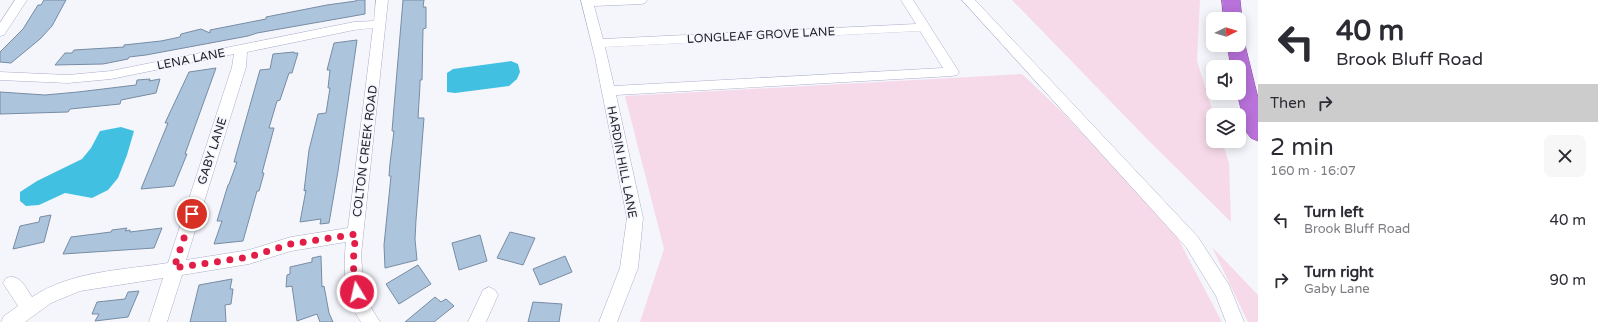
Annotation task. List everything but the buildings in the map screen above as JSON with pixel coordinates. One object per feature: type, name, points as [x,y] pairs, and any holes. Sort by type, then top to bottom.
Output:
[{"type":"highway","points":[[1231,0],[1232,12]]},
{"type":"highway","points":[[1238,52],[1247,95],[1258,133]]},
{"type":"street","points":[[0,32],[21,0]]},
{"type":"street","name":"COLTON CREEK ROAD","points":[[371,322],[359,304],[354,280],[353,255],[382,0]]},
{"type":"street","points":[[587,1],[641,0]]},
{"type":"street","points":[[608,91],[952,72],[907,0]]},
{"type":"street","points":[[968,0],[1192,242],[1214,275],[1232,309],[1235,322]]},
{"type":"street","name":"HARDIN HILL LANE","points":[[587,1],[598,43],[635,218],[628,268],[608,322]]},
{"type":"street","points":[[0,13],[14,11]]},
{"type":"street","name":"LENA LANE","points":[[0,76],[39,79],[89,78],[111,75],[354,26],[380,24]]},
{"type":"street","name":"LONGLEAF GROVE LANE","points":[[598,43],[924,27]]},
{"type":"street","name":"GABY LANE","points":[[158,322],[239,67],[241,48]]},
{"type":"street","points":[[10,322],[28,307],[45,298],[79,284],[249,257],[291,244],[356,234]]},
{"type":"street","points":[[12,283],[28,307]]},
{"type":"street","points":[[477,322],[489,295]]},
{"type":"shaded area","points":[[1012,0],[1200,0],[1197,61],[1206,90],[1206,100],[1209,100],[1212,108],[1206,108],[1206,148],[1224,148],[1229,163],[1231,222],[1146,138]]},
{"type":"shaded area","points":[[1022,74],[1062,112],[1175,233],[1222,322],[640,322],[664,249],[625,96]]},
{"type":"shaded area","points":[[1212,247],[1258,295],[1258,322],[1248,322]]},
{"type":"water","points":[[511,61],[518,64],[520,72],[517,79],[509,86],[455,93],[447,92],[447,73],[453,69]]},
{"type":"water","points":[[121,127],[134,131],[118,178],[108,190],[92,198],[65,193],[39,205],[26,206],[20,201],[20,192],[37,181],[82,159],[91,148],[100,131]]},
{"type":"route","points":[[192,214],[174,268],[249,257],[291,244],[356,234],[353,255],[354,280],[357,292]]}]
